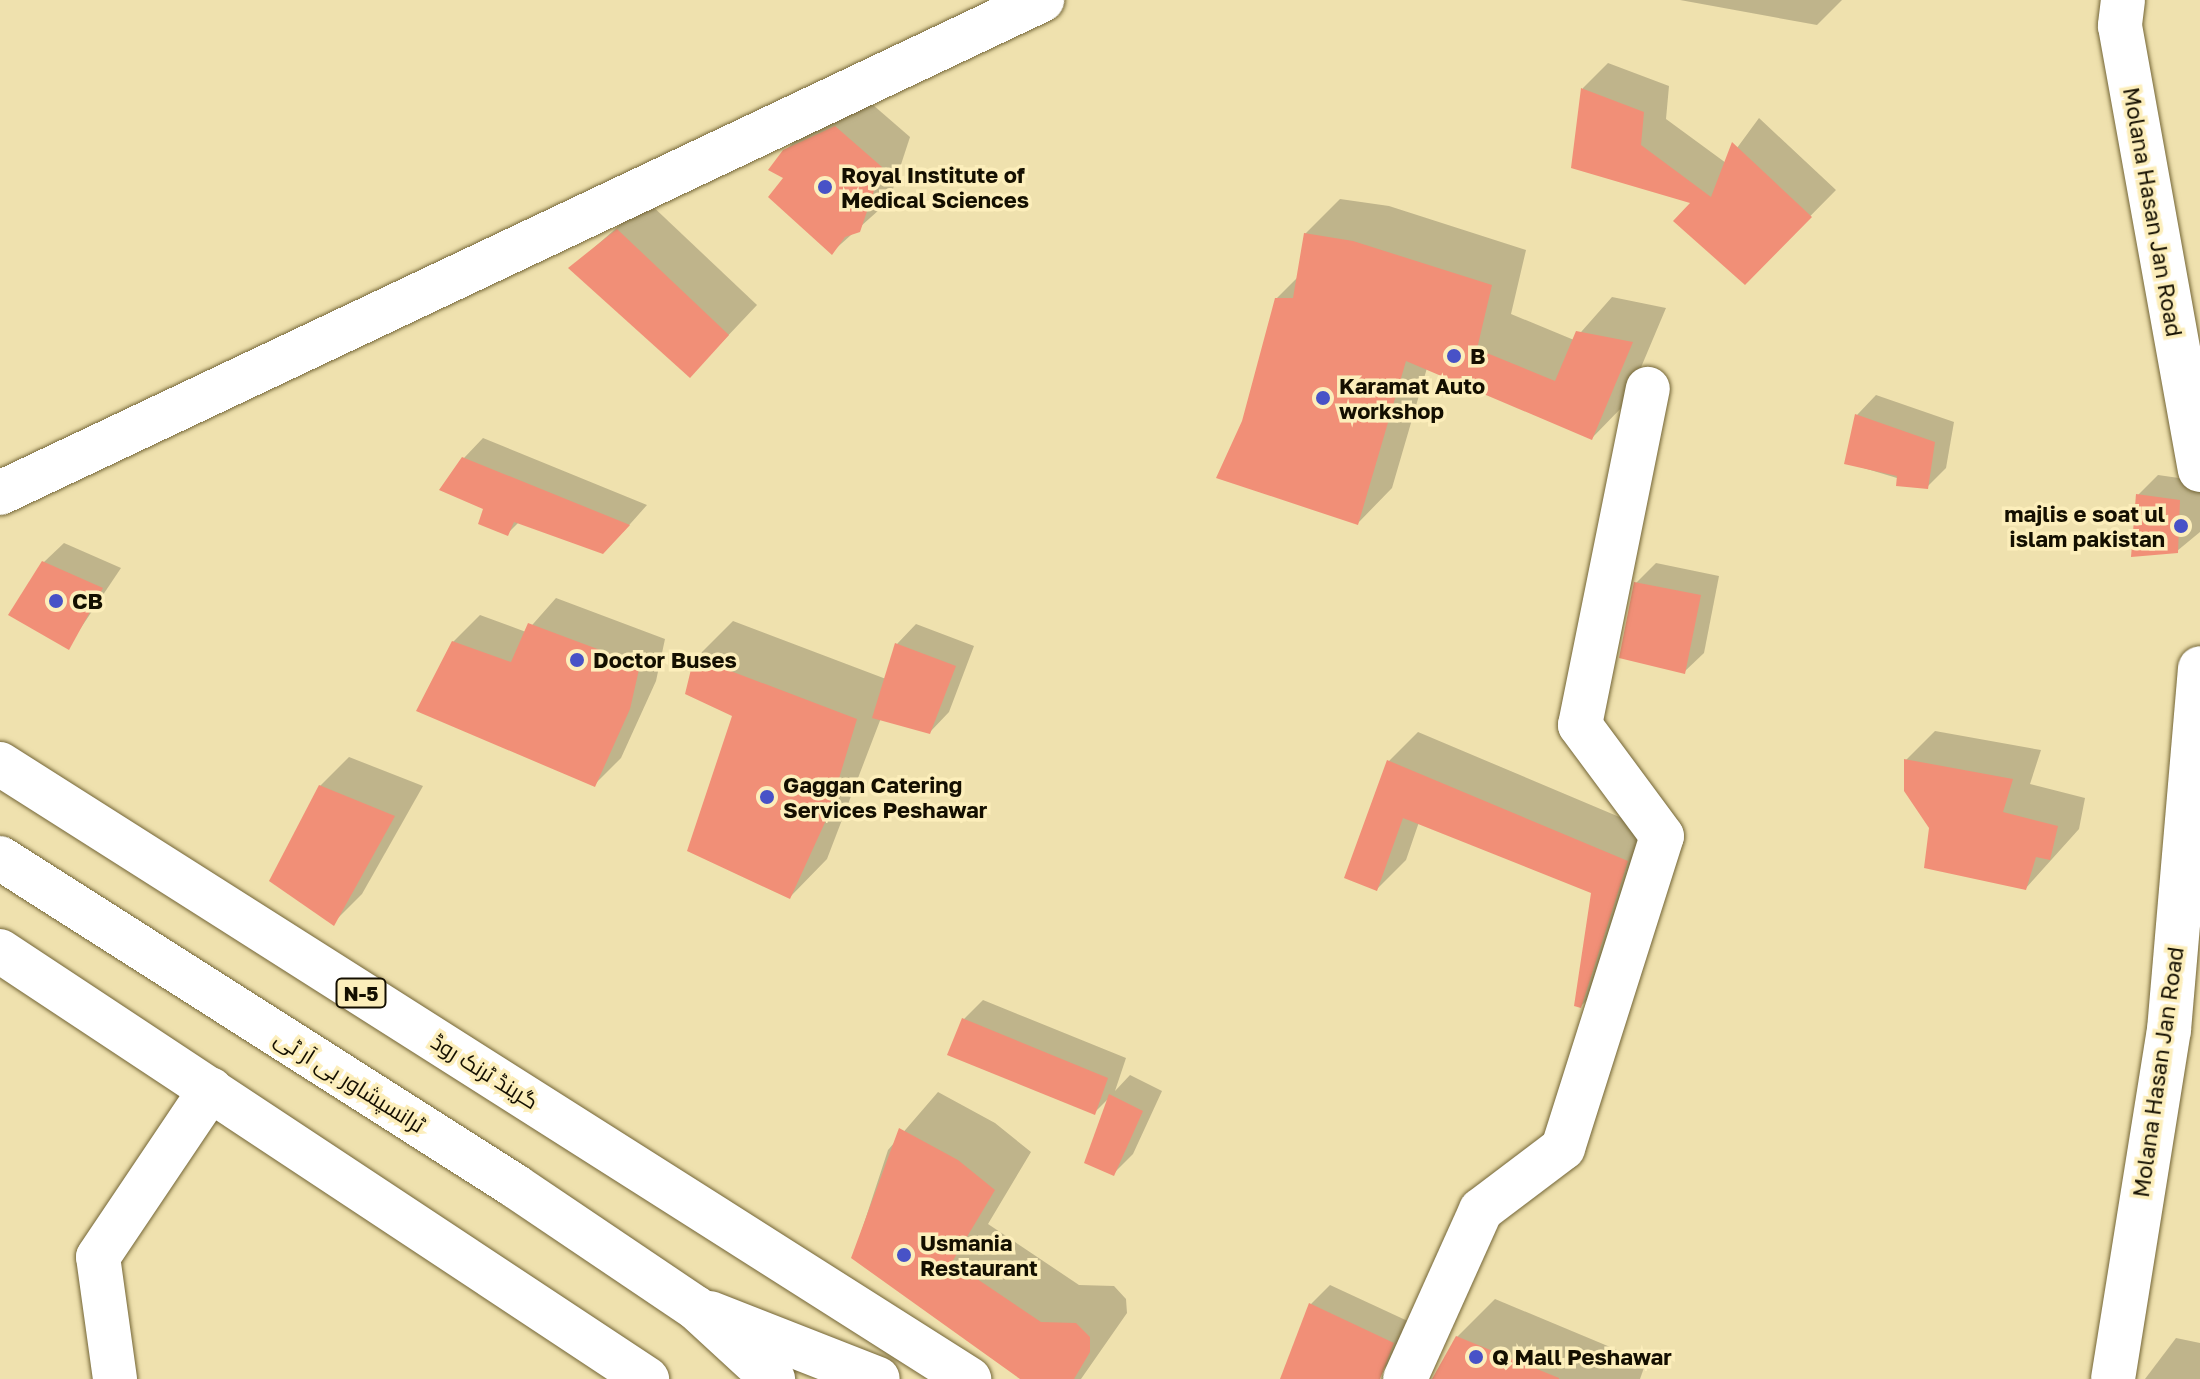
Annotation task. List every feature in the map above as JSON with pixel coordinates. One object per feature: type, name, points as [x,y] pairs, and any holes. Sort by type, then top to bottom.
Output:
[{"type":"main road","points":[[0,493],[1042,0]]},
{"type":"main road","name":"Molana Hasan Jan Road","points":[[2123,0],[2120,26],[2200,470]]},
{"type":"main road","points":[[1405,1379],[1481,1210],[1563,1148],[1662,836],[1580,725],[1648,389]]},
{"type":"main road","name":"Molana Hasan Jan Road","points":[[2113,1379],[2169,1030],[2200,668]]},
{"type":"main road","name":"گرینڈ ٹرنک روڈ","points":[[0,764],[969,1379]]},
{"type":"main road","name":"ٹرانسپشاور بی آر ٹی","points":[[0,858],[696,1308],[773,1379]]},
{"type":"main road","points":[[0,951],[647,1379]]},
{"type":"main road","points":[[115,1379],[98,1257],[211,1089]]},
{"type":"main road","name":"ٹرانسپشاور بی آر ٹی","points":[[696,1308],[815,1348],[878,1379]]},
{"type":"building","points":[[1581,88],[1644,112],[1641,145],[1711,197],[1732,142],[1812,217],[1745,285],[1673,221],[1690,203],[1571,168]]},
{"type":"building","name":"Royal Institute of Medical Sciences","points":[[835,126],[882,167],[860,232],[845,237],[832,255],[768,197],[783,178],[768,170],[783,150]]},
{"type":"building","points":[[617,229],[729,335],[690,378],[568,268]]},
{"type":"building","name":"Karamat Auto workshop","points":[[1304,233],[1353,241],[1492,285],[1477,349],[1555,381],[1576,331],[1633,342],[1592,440],[1406,361],[1358,525],[1216,478],[1242,421],[1275,298],[1293,298]]},
{"type":"building","points":[[1855,414],[1935,442],[1928,489],[1896,486],[1897,476],[1844,464]]},
{"type":"building","points":[[462,457],[630,525],[603,554],[514,522],[508,536],[478,524],[483,509],[439,490]]},
{"type":"building","points":[[2136,494],[2180,500],[2178,553],[2131,557]]},
{"type":"building","name":"CB","points":[[42,561],[103,588],[69,650],[8,615]]},
{"type":"building","points":[[1634,582],[1701,595],[1685,674],[1619,658]]},
{"type":"building","points":[[528,623],[640,665],[630,709],[595,787],[416,711],[452,641],[511,662]]},
{"type":"building","points":[[895,643],[956,666],[930,734],[872,718]]},
{"type":"building","name":"Gaggan Catering Services Peshawar","points":[[694,657],[857,719],[827,818],[790,899],[687,851],[732,716],[685,694]]},
{"type":"building","points":[[1904,759],[2013,779],[2003,812],[2058,826],[2050,860],[2036,857],[2026,890],[1924,868],[1929,828],[1904,791]]},
{"type":"building","points":[[1387,760],[1628,861],[1581,1008],[1574,1006],[1591,893],[1403,818],[1377,891],[1344,878]]},
{"type":"building","points":[[319,785],[395,816],[334,926],[269,881]]},
{"type":"building","points":[[962,1018],[1108,1078],[1095,1115],[947,1055]]},
{"type":"building","points":[[1109,1094],[1143,1111],[1114,1176],[1084,1163]]},
{"type":"building","name":"Usmania Restaurant","points":[[899,1128],[958,1160],[995,1190],[952,1262],[1041,1322],[1076,1323],[1090,1337],[1090,1352],[1074,1379],[1020,1379],[851,1258]]},
{"type":"building","points":[[1309,1303],[1394,1343],[1380,1379],[1280,1379]]},
{"type":"building","name":"Q Mall Peshawar","points":[[1456,1336],[1559,1378],[1559,1379],[1432,1379]]},
{"type":"place","name":"Royal Institute of Medical Sciences","points":[[825,187]]},
{"type":"place","name":"B","points":[[1454,356]]},
{"type":"place","name":"Karamat Auto workshop","points":[[1323,398]]},
{"type":"place","name":"majlis e soat ul islam pakistan","points":[[2181,526]]},
{"type":"place","name":"CB","points":[[56,601]]},
{"type":"place","name":"Doctor Buses","points":[[577,660]]},
{"type":"place","name":"Gaggan Catering Services Peshawar","points":[[767,797]]},
{"type":"place","name":"Usmania Restaurant","points":[[904,1255]]},
{"type":"place","name":"Q Mall Peshawar","points":[[1476,1357]]}]
